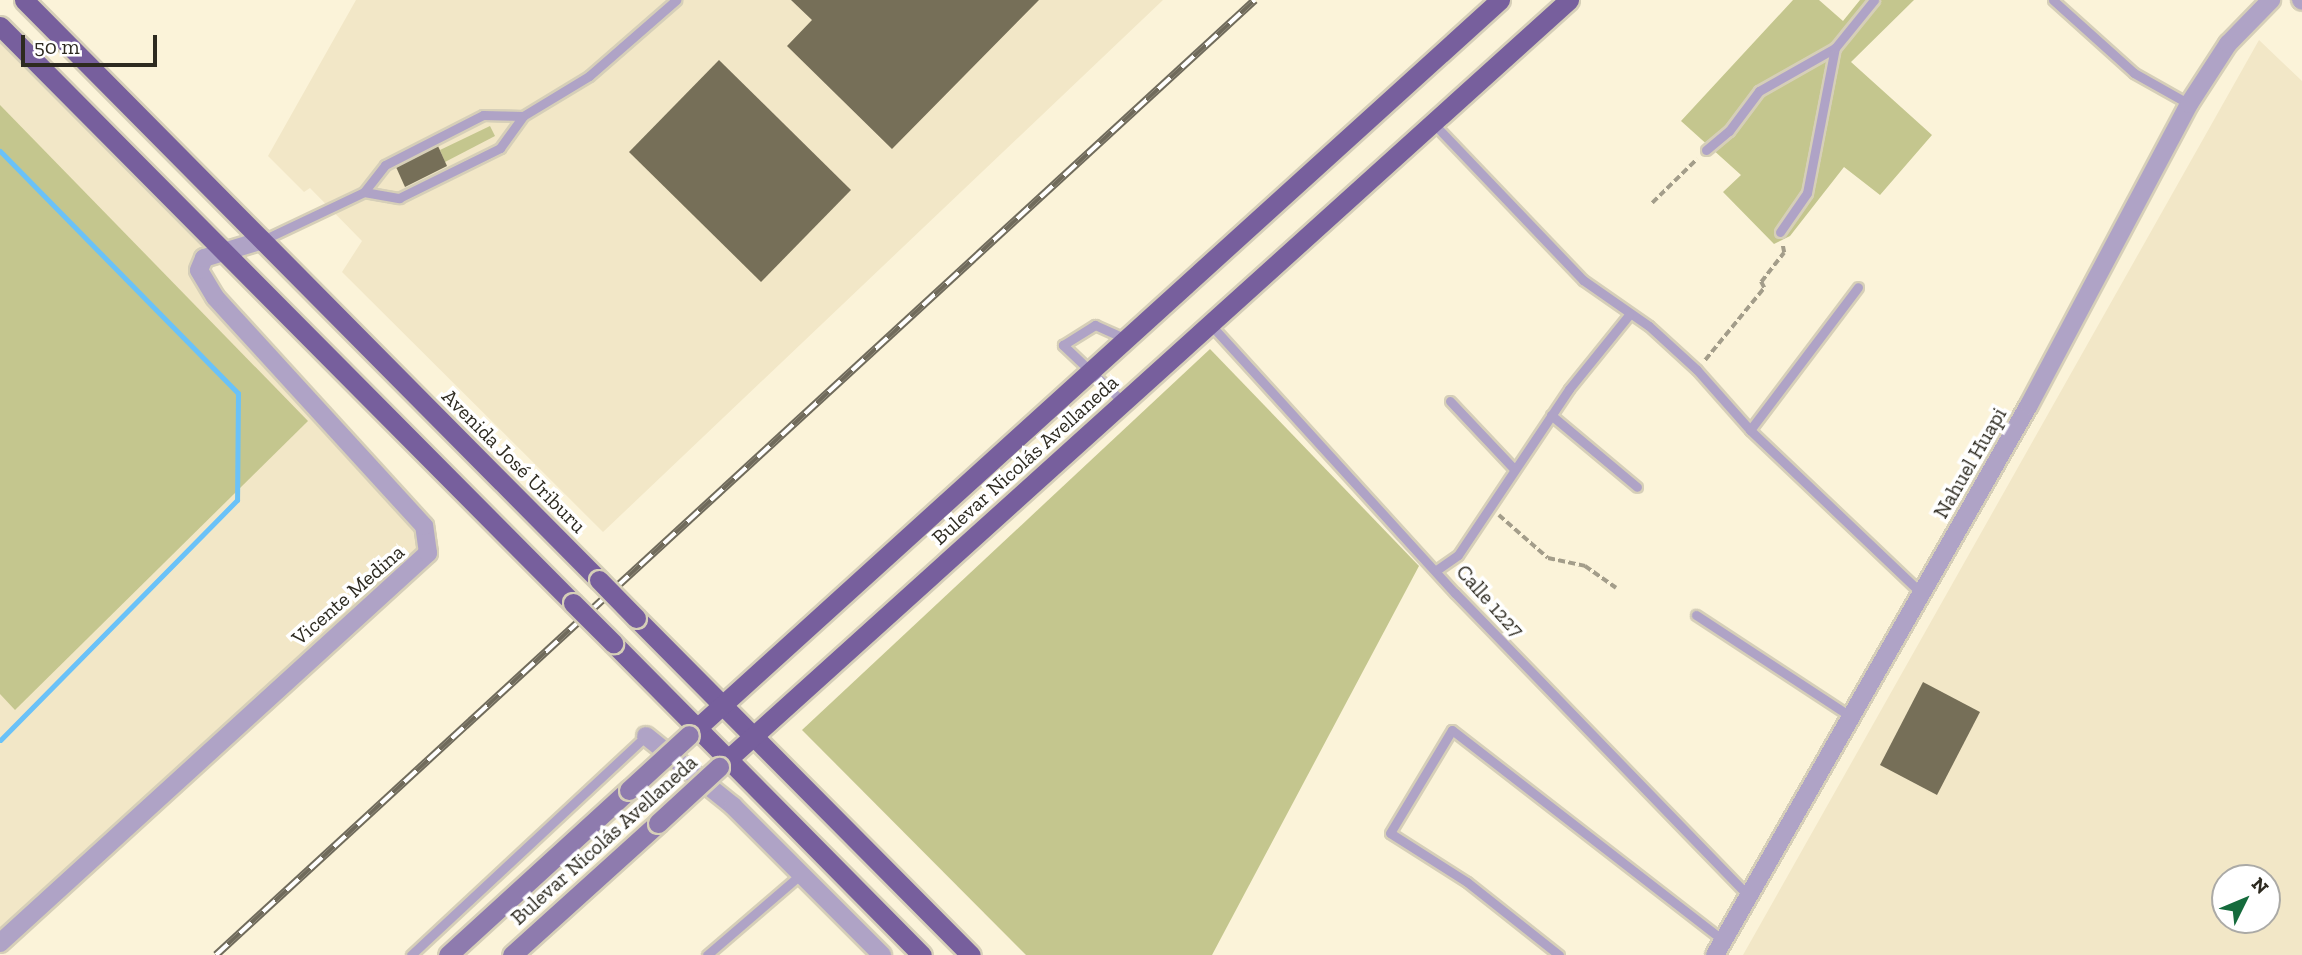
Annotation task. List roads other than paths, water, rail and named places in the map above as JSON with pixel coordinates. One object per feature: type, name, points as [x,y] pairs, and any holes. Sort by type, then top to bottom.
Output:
[{"type":"main road","name":"Avenida José Uriburu","points":[[24,0],[971,955]]},
{"type":"main road","name":"Bulevar Nicolás Avellaneda","points":[[448,955],[1500,0]]},
{"type":"main road","name":"Bulevar Nicolás Avellaneda","points":[[512,955],[1569,0]]},
{"type":"main road","points":[[0,26],[613,643],[723,763],[922,955]]},
{"type":"street","name":"Nahuel Huapi","points":[[1719,948],[1922,594],[2189,104],[2228,44],[2271,0]]},
{"type":"street","points":[[223,251],[262,240]]},
{"type":"street","name":"Vicente Medina","points":[[0,943],[428,553],[424,526],[215,297],[199,270],[204,258],[223,251]]},
{"type":"street","points":[[646,736],[733,806],[882,955]]},
{"type":"lane","points":[[364,192],[399,198],[500,148],[523,116],[589,76],[676,0]]},
{"type":"lane","points":[[1706,150],[1729,131],[1759,91],[1835,48],[1874,0]]},
{"type":"lane","points":[[2053,0],[2134,73],[2189,104]]},
{"type":"lane","points":[[1780,232],[1807,193],[1835,48]]},
{"type":"lane","points":[[262,240],[364,192],[385,164],[483,115],[523,116]]},
{"type":"lane","points":[[1433,123],[1583,280],[1698,370],[1750,430],[1922,594]]},
{"type":"lane","points":[[1750,430],[1858,287]]},
{"type":"lane","points":[[1438,569],[1458,555],[1551,415],[1629,315]]},
{"type":"lane","name":"Calle 1227","points":[[1209,324],[1438,569],[1455,593],[1749,896]]},
{"type":"lane","points":[[1123,402],[1063,345],[1095,325],[1126,338]]},
{"type":"lane","points":[[1451,401],[1514,470]]},
{"type":"lane","points":[[1551,415],[1637,487]]},
{"type":"lane","points":[[1696,615],[1851,717]]},
{"type":"lane","points":[[1559,955],[1467,882],[1390,833],[1452,730],[1719,948]]},
{"type":"lane","points":[[411,955],[646,736]]},
{"type":"lane","points":[[707,955],[800,875]]},
{"type":"waterway","points":[[0,151],[238,393],[237,500],[0,740]]},
{"type":"railway","points":[[216,955],[1255,0]]}]
